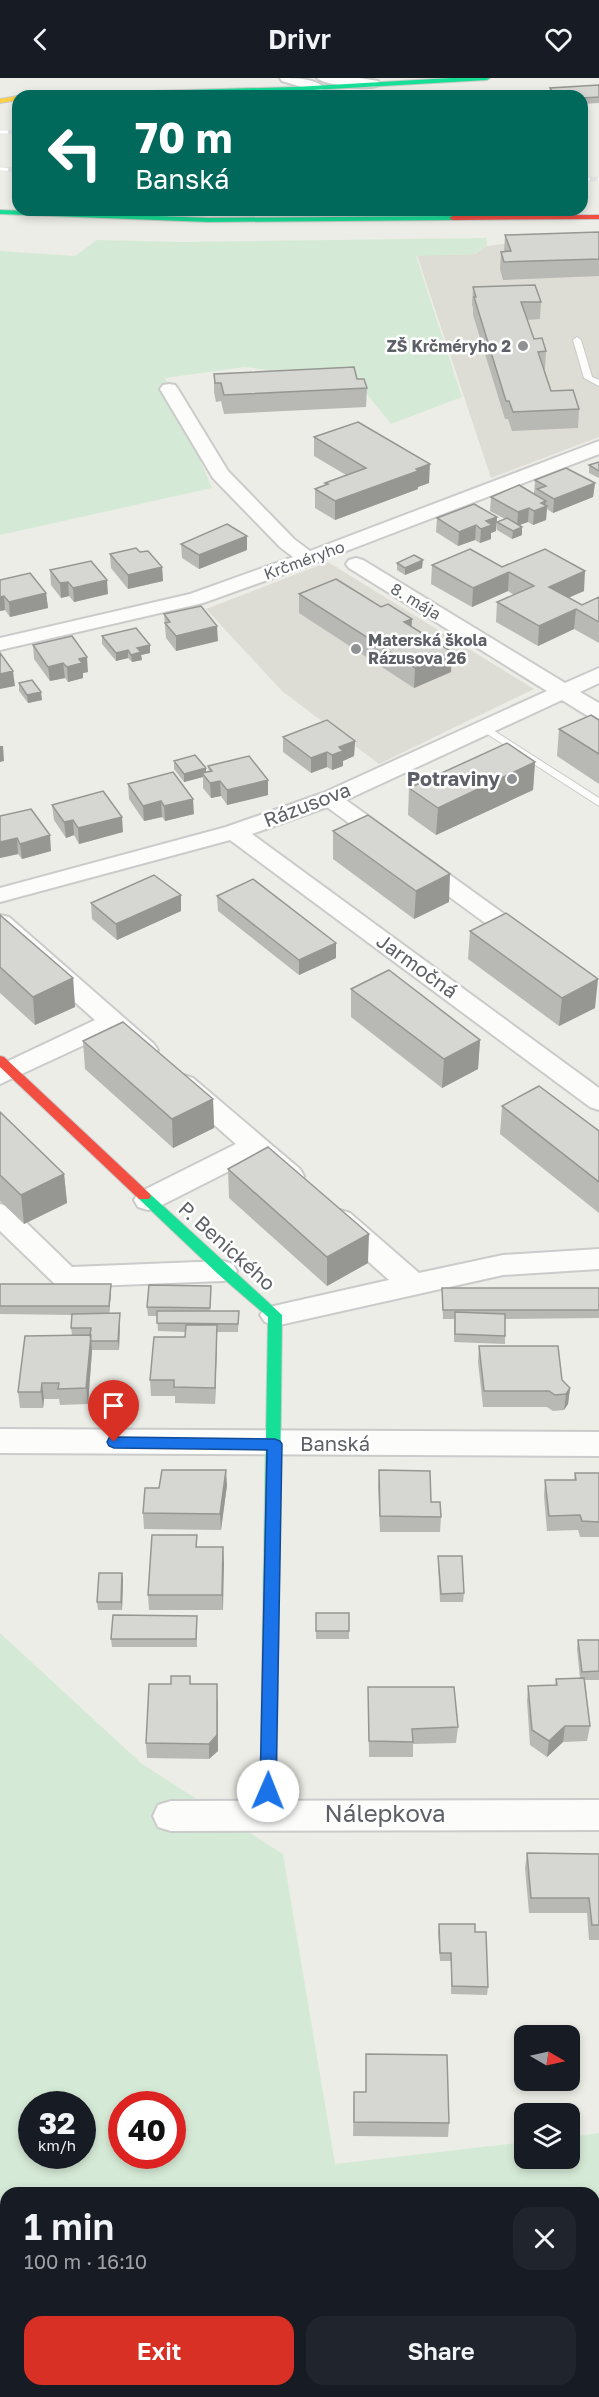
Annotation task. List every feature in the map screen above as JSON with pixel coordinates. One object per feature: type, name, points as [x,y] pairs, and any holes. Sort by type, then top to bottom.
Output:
[{"type":"main road","points":[[373,84],[403,80],[487,78]]},
{"type":"main road","points":[[243,90],[275,89],[321,83]]},
{"type":"main road","points":[[104,216],[209,220],[599,217]]},
{"type":"main road","points":[[0,226],[183,232],[599,231]]},
{"type":"main road","name":"P. Benického","points":[[4,1069],[223,1271],[275,1315],[275,1444],[268,1814]]},
{"type":"street","points":[[275,89],[294,79],[321,83],[373,84]]},
{"type":"street","points":[[170,389],[220,474],[288,543],[308,559]]},
{"type":"street","name":"Krčméryho","points":[[0,644],[196,599],[308,559],[599,447]]},
{"type":"street","name":"8. mája","points":[[356,564],[599,713]]},
{"type":"street","name":"Rázusova","points":[[0,895],[234,832],[331,798],[599,675]]},
{"type":"street","points":[[331,798],[360,822],[544,955]]},
{"type":"street","name":"Jarmočná","points":[[234,832],[599,1101]]},
{"type":"street","points":[[0,922],[413,1284]]},
{"type":"street","points":[[4,1069],[113,1022]]},
{"type":"street","points":[[148,1200],[255,1146]]},
{"type":"street","points":[[0,1214],[65,1277],[223,1271]]},
{"type":"street","points":[[275,1315],[502,1265],[599,1259]]},
{"type":"street","name":"Banská","points":[[0,1441],[599,1444]]},
{"type":"street","name":"Nálepkova","points":[[171,1816],[599,1815]]},
{"type":"lane","points":[[577,340],[588,378],[599,383]]},
{"type":"lane","points":[[485,728],[599,803]]},
{"type":"shaded area","name":"ZŠ Krčméryho 2","points":[[599,243],[599,437],[491,478],[417,255],[475,254],[487,246],[504,244]]},
{"type":"shaded area","name":"Materská škola Rázusova 26","points":[[328,562],[534,689],[379,764],[282,691],[206,609]]},
{"type":"green space","points":[[486,238],[487,246],[474,254],[416,256],[462,397],[391,424],[357,382],[245,367],[165,378],[212,488],[0,535],[0,251],[75,256],[97,240],[183,242]]},
{"type":"green space","points":[[0,1633],[142,1764],[283,1854],[335,2164],[514,2143],[514,2169],[580,2169],[580,2136],[599,2133],[599,2187],[0,2187]]},
{"type":"building","points":[[599,85],[599,97],[588,98],[588,90],[551,90],[550,88]]},
{"type":"building","points":[[599,232],[599,259],[504,262],[501,252],[511,251],[505,235]]},
{"type":"building","points":[[535,285],[541,302],[521,302],[534,339],[542,338],[546,351],[538,352],[551,391],[573,390],[579,409],[513,412],[509,401],[506,401],[474,297],[476,297],[473,287]]},
{"type":"building","points":[[354,367],[357,379],[364,379],[367,388],[224,395],[221,383],[215,383],[214,374]]},
{"type":"building","points":[[358,422],[430,464],[416,469],[418,471],[335,501],[315,489],[366,468],[314,437]]},
{"type":"building","points":[[599,462],[599,471],[589,465]]},
{"type":"building","points":[[566,468],[595,483],[554,499],[537,489],[546,486],[535,480]]},
{"type":"building","points":[[519,485],[546,501],[541,503],[547,506],[534,511],[529,508],[518,512],[491,497]]},
{"type":"building","points":[[474,504],[497,517],[486,521],[492,525],[481,529],[476,525],[459,532],[437,518]]},
{"type":"building","points":[[507,518],[522,527],[513,531],[497,522]]},
{"type":"building","points":[[227,524],[247,536],[199,555],[181,544]]},
{"type":"building","points":[[136,548],[140,552],[148,551],[162,567],[128,575],[110,554]]},
{"type":"building","points":[[470,549],[502,567],[545,549],[585,571],[549,587],[582,605],[599,597],[599,622],[576,609],[539,626],[497,602],[534,586],[509,572],[473,588],[432,565]]},
{"type":"building","points":[[414,555],[423,560],[405,568],[397,563]]},
{"type":"building","points":[[91,561],[107,580],[73,588],[68,582],[60,583],[50,570]]},
{"type":"building","points":[[30,573],[46,593],[9,602],[4,596],[0,597],[0,580]]},
{"type":"building","points":[[336,579],[381,607],[388,604],[412,619],[404,622],[452,652],[415,668],[299,594]]},
{"type":"building","points":[[201,606],[217,626],[176,636],[165,623],[170,622],[164,614]]},
{"type":"building","points":[[136,628],[150,645],[137,648],[141,652],[131,655],[128,650],[116,653],[102,636]]},
{"type":"building","points":[[72,636],[87,657],[79,659],[82,663],[67,667],[63,663],[48,667],[33,645]]},
{"type":"building","points":[[0,653],[13,671],[0,674]]},
{"type":"building","points":[[32,680],[41,692],[27,695],[19,683]]},
{"type":"building","points":[[591,715],[599,720],[599,754],[559,729]]},
{"type":"building","points":[[327,720],[355,741],[339,747],[343,751],[332,755],[327,752],[311,758],[283,737]]},
{"type":"building","points":[[507,743],[535,762],[438,808],[409,788]]},
{"type":"building","points":[[195,755],[206,768],[184,774],[174,761]]},
{"type":"building","points":[[249,756],[268,780],[227,790],[220,781],[210,783],[202,773],[212,771],[208,766]]},
{"type":"building","points":[[173,772],[193,799],[164,806],[161,801],[143,806],[128,784]]},
{"type":"building","points":[[103,791],[122,817],[78,828],[73,820],[64,822],[52,805]]},
{"type":"building","points":[[31,809],[50,835],[20,844],[17,838],[0,842],[0,816]]},
{"type":"building","points":[[368,815],[450,874],[416,891],[333,831]]},
{"type":"building","points":[[154,875],[181,895],[116,924],[91,903]]},
{"type":"building","points":[[253,879],[336,943],[299,960],[217,896]]},
{"type":"building","points":[[506,913],[598,979],[562,998],[470,931]]},
{"type":"building","points":[[0,915],[73,978],[33,997],[0,967]]},
{"type":"building","points":[[389,970],[480,1040],[444,1059],[351,989]]},
{"type":"building","points":[[123,1022],[213,1099],[172,1119],[83,1041]]},
{"type":"building","points":[[539,1086],[599,1131],[599,1182],[502,1106]]},
{"type":"building","points":[[0,1112],[64,1174],[21,1195],[0,1175]]},
{"type":"building","points":[[268,1147],[369,1234],[327,1257],[228,1169]]},
{"type":"building","points":[[0,1284],[111,1284],[109,1306],[0,1306]]},
{"type":"building","points":[[149,1285],[211,1286],[210,1308],[147,1307]]},
{"type":"building","points":[[442,1288],[599,1288],[599,1310],[443,1310]]},
{"type":"building","points":[[157,1311],[239,1311],[238,1324],[157,1323]]},
{"type":"building","points":[[455,1312],[505,1314],[505,1336],[455,1334]]},
{"type":"building","points":[[120,1313],[118,1341],[91,1341],[91,1328],[71,1328],[72,1314]]},
{"type":"building","points":[[186,1325],[217,1325],[215,1388],[174,1387],[174,1380],[150,1380],[154,1337],[185,1337]]},
{"type":"building","points":[[91,1335],[86,1388],[58,1389],[59,1383],[42,1383],[41,1392],[18,1392],[25,1336]]},
{"type":"building","points":[[479,1346],[558,1346],[562,1380],[570,1388],[566,1394],[555,1395],[549,1391],[484,1391]]},
{"type":"building","points":[[162,1470],[226,1470],[220,1514],[143,1513],[145,1488],[159,1488]]},
{"type":"building","points":[[379,1470],[430,1471],[431,1502],[440,1502],[441,1517],[380,1516]]},
{"type":"building","points":[[575,1473],[599,1473],[599,1522],[582,1521],[580,1515],[549,1516],[545,1480],[576,1480]]},
{"type":"building","points":[[152,1535],[197,1535],[196,1547],[223,1547],[222,1595],[148,1595]]},
{"type":"building","points":[[438,1556],[462,1556],[464,1593],[441,1594]]},
{"type":"building","points":[[99,1573],[122,1573],[121,1602],[97,1602]]},
{"type":"building","points":[[316,1613],[349,1613],[349,1631],[316,1631]]},
{"type":"building","points":[[113,1615],[197,1616],[196,1639],[111,1639]]},
{"type":"building","points":[[578,1640],[599,1640],[599,1671],[582,1672]]},
{"type":"building","points":[[171,1676],[190,1676],[190,1684],[217,1684],[217,1735],[209,1744],[146,1743],[149,1684],[171,1684]]},
{"type":"building","points":[[584,1678],[590,1726],[565,1726],[549,1741],[532,1730],[528,1686],[557,1685],[556,1679]]},
{"type":"building","points":[[368,1687],[454,1687],[458,1727],[412,1729],[413,1742],[369,1741]]},
{"type":"building","points":[[527,1853],[599,1854],[599,1925],[592,1925],[589,1898],[531,1898]]},
{"type":"building","points":[[439,1924],[475,1924],[475,1932],[486,1932],[488,1987],[452,1986],[451,1953],[440,1953]]},
{"type":"building","points":[[366,2054],[447,2055],[449,2123],[354,2122],[354,2092],[366,2092]]},
{"type":"railway","points":[[0,132],[12,132]]},
{"type":"railway","points":[[0,169],[12,170]]},
{"type":"railway","points":[[588,179],[599,179]]},
{"type":"traffic: fast","points":[[260,90],[487,78]]},
{"type":"traffic: fast","points":[[0,212],[12,212]]},
{"type":"traffic: fast","points":[[104,216],[209,220],[453,218]]},
{"type":"traffic: fast","points":[[144,1196],[223,1271],[275,1315],[270,1674]]},
{"type":"traffic: slow","points":[[0,101],[12,99]]},
{"type":"traffic: slow","points":[[268,1814],[270,1674]]},
{"type":"traffic: jam","points":[[453,218],[599,217]]},
{"type":"traffic: jam","points":[[0,1060],[144,1196]]},
{"type":"place","name":"ZŠ Krčméryho 2","points":[[523,346]]},
{"type":"place","name":"Materská škola Rázusova 26","points":[[356,649]]},
{"type":"place","name":"Potraviny","points":[[512,779]]},
{"type":"route","points":[[114,1442],[275,1444],[268,1791]]}]
